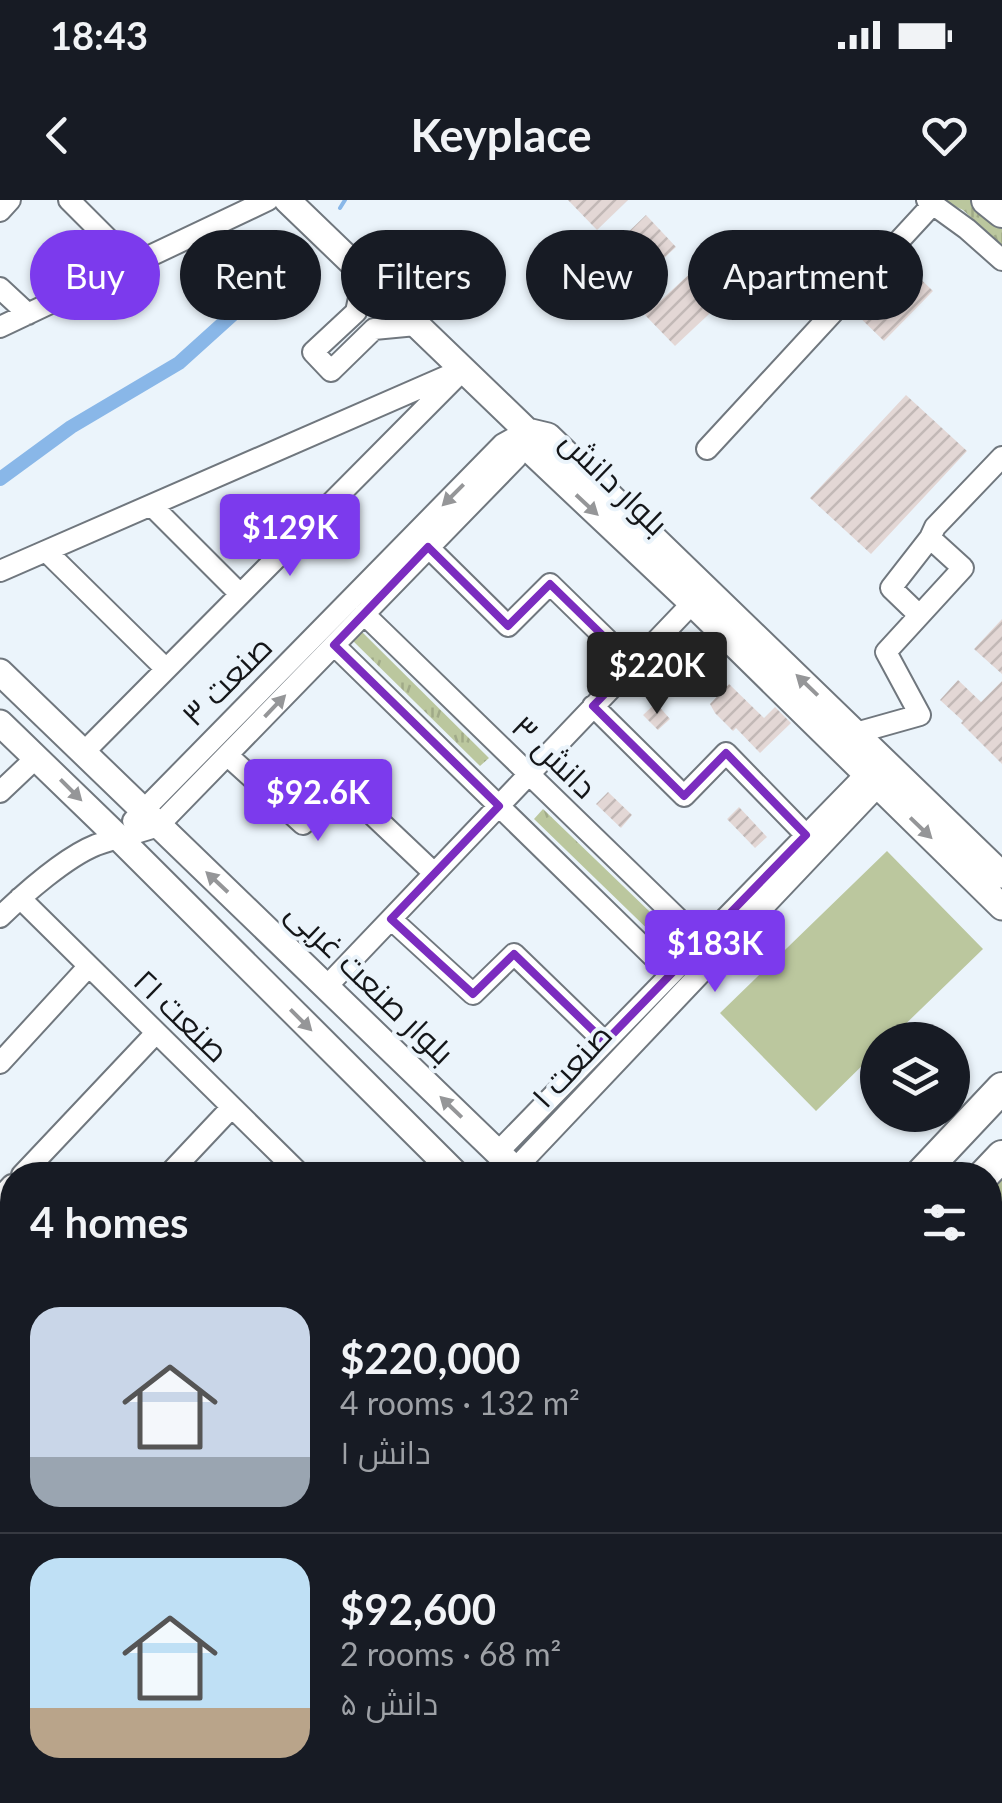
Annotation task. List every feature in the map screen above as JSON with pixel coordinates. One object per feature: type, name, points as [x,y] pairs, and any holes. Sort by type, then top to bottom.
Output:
[{"type":"highway","points":[[988,200],[1002,212]]},
{"type":"highway","points":[[932,1162],[1002,1088]]},
{"type":"main road","name":"بلوار دانش","points":[[287,200],[341,252]]},
{"type":"main road","name":"بلوار دانش","points":[[412,320],[526,431],[533,454],[699,596],[848,741],[1002,875]]},
{"type":"main road","name":"بلوار صنعت غربی","points":[[0,672],[507,1162]]},
{"type":"main road","points":[[0,723],[120,838],[437,1162]]},
{"type":"main road","name":"بلوار دانش","points":[[848,741],[872,780],[1002,907]]},
{"type":"street","points":[[0,210],[10,200]]},
{"type":"street","points":[[69,200],[99,230]]},
{"type":"street","points":[[160,251],[268,200]]},
{"type":"street","points":[[707,450],[930,202],[1002,260]]},
{"type":"street","points":[[0,288],[28,314],[0,327]]},
{"type":"street","points":[[348,320],[314,352],[331,371],[374,329],[416,324]]},
{"type":"street","points":[[0,571],[462,370]]},
{"type":"street","points":[[83,753],[462,370]]},
{"type":"street","name":"صنعت ۳","points":[[150,818],[227,755],[516,458],[526,431]]},
{"type":"street","name":"صنعت ۳","points":[[150,818],[504,444],[526,431]]},
{"type":"street","points":[[919,615],[891,588],[935,527],[1002,457]]},
{"type":"street","points":[[152,506],[240,594]]},
{"type":"street","points":[[848,741],[920,715],[886,652],[963,568],[930,538]]},
{"type":"street","points":[[428,547],[508,626],[550,584],[633,665]]},
{"type":"street","points":[[47,552],[166,669]]},
{"type":"street","points":[[327,986],[699,596]]},
{"type":"street","name":"دانش ۳","points":[[364,614],[702,942]]},
{"type":"street","points":[[334,645],[671,974]]},
{"type":"street","points":[[594,706],[684,796],[726,753],[806,835]]},
{"type":"street","points":[[227,755],[303,824],[340,784],[434,874]]},
{"type":"street","points":[[0,792],[37,756]]},
{"type":"street","name":"صنعت ۱","points":[[514,1162],[605,1042],[806,835],[872,780]]},
{"type":"street","name":"صنعت ۱","points":[[515,1162],[872,780]]},
{"type":"street","points":[[0,917],[76,856],[120,838],[150,818]]},
{"type":"street","name":"صنعت ۲۱","points":[[20,898],[288,1162]]},
{"type":"street","points":[[391,919],[472,994],[514,954],[605,1042]]},
{"type":"street","points":[[0,1062],[88,967]]},
{"type":"street","points":[[34,1162],[156,1033]]},
{"type":"street","points":[[180,1162],[232,1108]]},
{"type":"highlighted area","points":[[428,547],[508,626],[550,584],[633,665],[593,706],[684,796],[726,753],[806,835],[605,1042],[514,954],[473,994],[391,919],[499,806],[334,645]]},
{"type":"green space","points":[[942,200],[971,200],[1002,226],[1002,246],[963,210]]},
{"type":"green space","points":[[359,629],[489,758],[480,766],[350,638]]},
{"type":"green space","points":[[543,809],[675,936],[664,945],[534,819]]},
{"type":"green space","points":[[887,851],[983,949],[908,1022],[860,1022],[860,1068],[816,1111],[720,1013]]},
{"type":"building","points":[[568,200],[628,200],[597,230]]},
{"type":"building","points":[[646,215],[660,230],[630,230]]},
{"type":"building","points":[[668,238],[676,247],[668,254]]},
{"type":"building","points":[[688,275],[688,320],[703,320],[675,346],[650,320],[668,320],[668,294]]},
{"type":"building","points":[[923,281],[933,291],[923,301]]},
{"type":"building","points":[[862,320],[905,320],[884,341]]},
{"type":"building","points":[[906,395],[967,451],[871,554],[810,498]]},
{"type":"building","points":[[1002,619],[1002,674],[974,649]]},
{"type":"building","points":[[958,680],[981,702],[1002,681],[1002,764],[940,700]]},
{"type":"building","points":[[729,684],[764,718],[775,707],[791,723],[760,753],[736,728],[733,731],[710,704]]},
{"type":"building","points":[[656,703],[670,719],[658,730],[643,715]]},
{"type":"building","points":[[608,792],[632,815],[621,828],[596,804]]},
{"type":"building","points":[[739,807],[767,837],[755,848],[727,819]]},
{"type":"waterway","points":[[340,208],[345,200]]},
{"type":"waterway","points":[[0,479],[71,427],[179,363],[227,320]]}]
